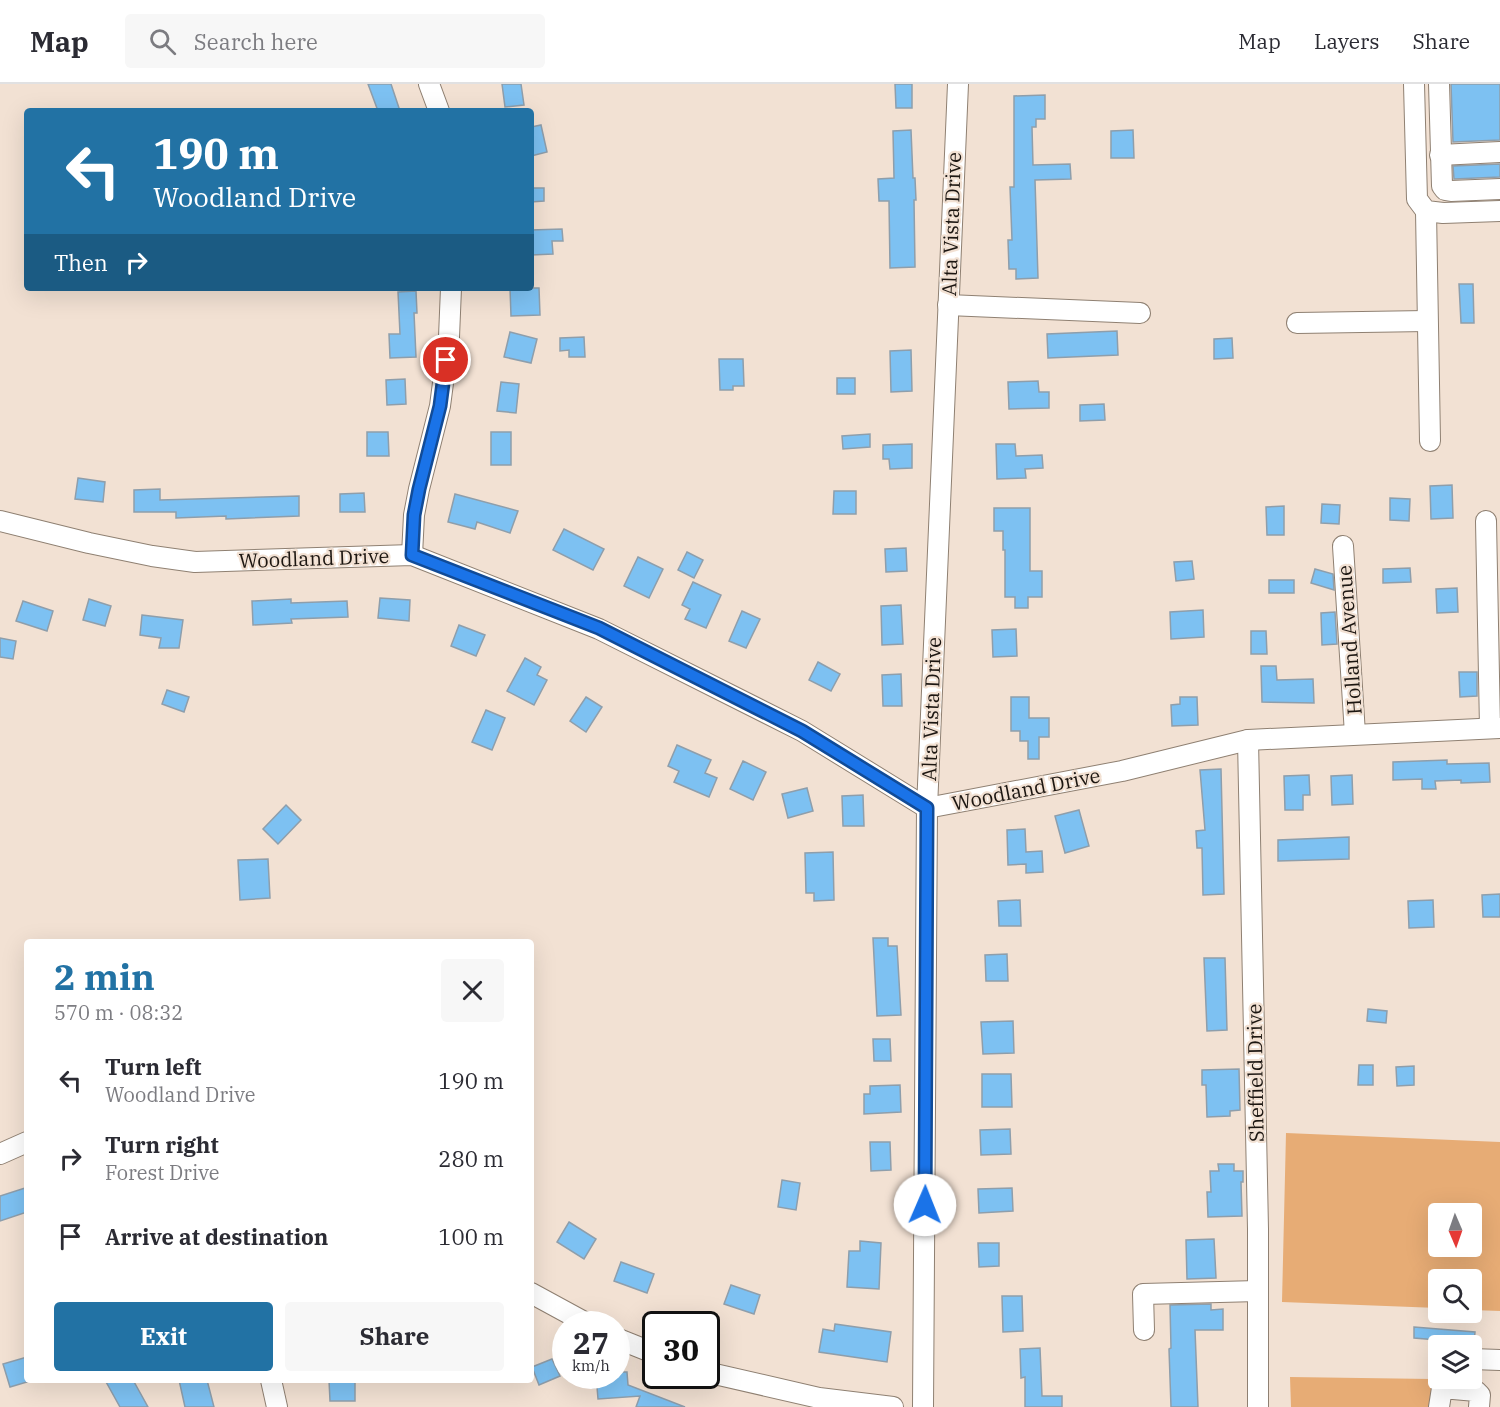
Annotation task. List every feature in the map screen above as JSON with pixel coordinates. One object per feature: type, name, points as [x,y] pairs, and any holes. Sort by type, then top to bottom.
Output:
[{"type":"street","points":[[429,84],[438,108]]},
{"type":"street","name":"Alta Vista Drive","points":[[923,1407],[927,808],[958,84]]},
{"type":"street","points":[[1414,84],[1417,199],[1426,211],[1430,441]]},
{"type":"street","points":[[1439,84],[1441,178],[1445,190],[1500,189]]},
{"type":"street","points":[[1440,155],[1500,152]]},
{"type":"street","points":[[1426,211],[1443,213],[1500,211]]},
{"type":"street","points":[[412,555],[414,515],[440,406],[449,337],[451,291]]},
{"type":"street","points":[[948,305],[1140,313]]},
{"type":"street","points":[[1297,322],[1427,321]]},
{"type":"street","points":[[1486,520],[1495,728]]},
{"type":"street","name":"Woodland Drive","points":[[0,521],[89,543],[195,562],[412,555],[599,628],[802,731],[927,808],[1122,771],[1248,740],[1495,728]]},
{"type":"street","name":"Holland Avenue","points":[[1343,546],[1355,734]]},
{"type":"street","name":"Sheffield Drive","points":[[1248,740],[1258,1407]]},
{"type":"street","points":[[0,1154],[24,1143]]},
{"type":"street","points":[[1144,1330],[1143,1294],[1258,1291]]},
{"type":"street","points":[[534,1295],[564,1311]]},
{"type":"street","points":[[1482,1359],[1500,1360]]},
{"type":"street","points":[[720,1375],[819,1398],[893,1407]]},
{"type":"street","points":[[272,1383],[277,1407]]},
{"type":"street","points":[[1442,1391],[1476,1391],[1480,1395],[1479,1407]]},
{"type":"shaded area","points":[[1286,1133],[1500,1142],[1500,1311],[1482,1310],[1482,1269],[1428,1269],[1428,1308],[1282,1302]]},
{"type":"shaded area","points":[[1290,1377],[1428,1379],[1428,1389],[1432,1389],[1431,1407],[1291,1407]]},
{"type":"building","points":[[368,84],[391,84],[399,108],[377,108]]},
{"type":"building","points":[[502,84],[521,84],[524,105],[505,107]]},
{"type":"building","points":[[895,84],[912,84],[912,108],[896,108]]},
{"type":"building","points":[[1451,84],[1500,84],[1500,140],[1453,142]]},
{"type":"building","points":[[1045,95],[1045,119],[1036,119],[1036,127],[1032,127],[1033,165],[1070,164],[1071,179],[1035,180],[1038,278],[1016,279],[1016,269],[1009,269],[1008,240],[1012,240],[1010,187],[1014,187],[1014,96]]},
{"type":"building","points":[[541,125],[547,152],[534,155],[534,126]]},
{"type":"building","points":[[911,130],[916,200],[914,200],[915,267],[890,268],[889,201],[879,201],[878,179],[894,178],[893,131]]},
{"type":"building","points":[[1133,130],[1134,158],[1111,158],[1111,131]]},
{"type":"building","points":[[1500,164],[1500,177],[1454,179],[1453,166]]},
{"type":"building","points":[[534,188],[544,188],[544,201],[534,202]]},
{"type":"building","points":[[562,229],[563,241],[552,241],[553,254],[534,255],[534,230]]},
{"type":"building","points":[[1459,284],[1473,284],[1474,323],[1461,323]]},
{"type":"building","points":[[534,288],[539,288],[540,315],[511,316],[510,291],[534,291]]},
{"type":"building","points":[[416,291],[417,313],[414,313],[416,357],[390,358],[389,334],[400,334],[398,292]]},
{"type":"building","points":[[1117,331],[1118,355],[1048,358],[1047,334]]},
{"type":"building","points":[[510,332],[537,339],[531,363],[504,357]]},
{"type":"building","points":[[584,337],[585,357],[569,357],[569,350],[560,351],[560,338]]},
{"type":"building","points":[[1232,338],[1233,358],[1214,359],[1214,339]]},
{"type":"building","points":[[911,350],[912,391],[891,392],[890,351]]},
{"type":"building","points":[[719,359],[743,359],[744,386],[733,386],[733,390],[720,390]]},
{"type":"building","points":[[837,378],[855,378],[855,394],[837,394]]},
{"type":"building","points":[[405,379],[406,404],[387,405],[386,380]]},
{"type":"building","points":[[1038,381],[1039,392],[1049,392],[1049,408],[1009,409],[1008,382]]},
{"type":"building","points":[[501,382],[519,384],[516,413],[497,411]]},
{"type":"building","points":[[1104,404],[1105,420],[1080,421],[1080,405]]},
{"type":"building","points":[[367,432],[388,432],[389,456],[367,456]]},
{"type":"building","points":[[491,432],[511,432],[511,465],[491,465]]},
{"type":"building","points":[[870,434],[870,447],[843,449],[842,436]]},
{"type":"building","points":[[912,444],[912,468],[890,469],[889,459],[883,459],[883,445]]},
{"type":"building","points":[[996,444],[1015,444],[1016,456],[1042,455],[1043,468],[1025,469],[1026,478],[997,479]]},
{"type":"building","points":[[78,478],[105,482],[103,502],[75,499]]},
{"type":"building","points":[[1452,485],[1453,518],[1431,519],[1430,486]]},
{"type":"building","points":[[160,489],[160,500],[299,496],[299,516],[226,519],[226,516],[176,518],[176,512],[134,512],[134,490]]},
{"type":"building","points":[[834,491],[856,491],[856,514],[833,514]]},
{"type":"building","points":[[364,493],[365,512],[340,512],[340,494]]},
{"type":"building","points":[[455,494],[518,511],[510,533],[477,522],[475,529],[448,522]]},
{"type":"building","points":[[1390,498],[1410,499],[1409,521],[1390,520]]},
{"type":"building","points":[[1322,504],[1340,505],[1339,524],[1321,523]]},
{"type":"building","points":[[1284,506],[1284,535],[1267,535],[1266,507]]},
{"type":"building","points":[[994,508],[1030,508],[1030,571],[1042,571],[1042,597],[1028,597],[1028,608],[1015,608],[1015,597],[1005,597],[1003,531],[994,531]]},
{"type":"building","points":[[564,529],[604,549],[593,570],[553,550]]},
{"type":"building","points":[[906,548],[907,571],[886,572],[885,549]]},
{"type":"building","points":[[687,552],[703,560],[694,578],[678,570]]},
{"type":"building","points":[[638,557],[663,569],[649,598],[624,586]]},
{"type":"building","points":[[1192,561],[1194,579],[1176,581],[1174,562]]},
{"type":"building","points":[[1410,568],[1411,582],[1383,583],[1383,569]]},
{"type":"building","points":[[1315,569],[1333,574],[1334,590],[1311,583]]},
{"type":"building","points":[[1269,580],[1294,580],[1294,593],[1269,593]]},
{"type":"building","points":[[693,582],[721,595],[706,628],[685,619],[690,609],[682,605]]},
{"type":"building","points":[[1457,588],[1458,612],[1437,613],[1436,589]]},
{"type":"building","points":[[380,598],[410,600],[409,621],[378,618]]},
{"type":"building","points":[[89,599],[111,606],[105,626],[83,620]]},
{"type":"building","points":[[291,599],[291,603],[347,601],[348,617],[291,619],[292,623],[253,625],[252,601]]},
{"type":"building","points":[[23,601],[53,611],[47,631],[16,621]]},
{"type":"building","points":[[901,605],[903,644],[882,645],[881,606]]},
{"type":"building","points":[[1203,610],[1204,637],[1171,639],[1170,612]]},
{"type":"building","points":[[742,611],[760,619],[746,648],[729,641]]},
{"type":"building","points":[[1335,612],[1337,644],[1322,645],[1321,613]]},
{"type":"building","points":[[142,615],[183,620],[179,648],[159,648],[161,638],[140,635]]},
{"type":"building","points":[[459,625],[485,635],[476,656],[451,646]]},
{"type":"building","points":[[1016,629],[1017,656],[993,657],[992,630]]},
{"type":"building","points":[[1251,631],[1266,631],[1267,654],[1251,654]]},
{"type":"building","points":[[0,638],[16,641],[13,659],[0,657]]},
{"type":"building","points":[[525,658],[541,667],[537,675],[547,680],[534,705],[507,691]]},
{"type":"building","points":[[818,662],[840,674],[831,691],[809,680]]},
{"type":"building","points":[[1261,666],[1276,666],[1277,680],[1313,679],[1314,703],[1262,702]]},
{"type":"building","points":[[1459,672],[1477,672],[1477,696],[1460,697]]},
{"type":"building","points":[[901,674],[902,706],[883,706],[882,675]]},
{"type":"building","points":[[167,690],[189,697],[184,712],[162,704]]},
{"type":"building","points":[[586,697],[602,707],[586,732],[570,721]]},
{"type":"building","points":[[1011,697],[1029,697],[1029,718],[1049,718],[1049,737],[1039,737],[1039,759],[1028,759],[1028,741],[1020,741],[1020,731],[1011,731]]},
{"type":"building","points":[[1180,697],[1197,697],[1198,725],[1172,726],[1171,705],[1180,704]]},
{"type":"building","points":[[486,710],[505,718],[492,750],[472,742]]},
{"type":"building","points":[[677,745],[711,760],[705,773],[717,778],[709,797],[674,782],[679,771],[668,766]]},
{"type":"building","points":[[1447,760],[1447,764],[1489,763],[1490,782],[1435,781],[1436,789],[1422,789],[1422,779],[1393,780],[1393,762]]},
{"type":"building","points":[[743,761],[766,772],[753,800],[730,789]]},
{"type":"building","points":[[1221,769],[1224,894],[1203,895],[1202,848],[1197,848],[1196,831],[1205,830],[1200,770]]},
{"type":"building","points":[[1309,775],[1310,795],[1303,795],[1303,810],[1285,810],[1284,776]]},
{"type":"building","points":[[1352,775],[1353,804],[1332,805],[1331,776]]},
{"type":"building","points":[[807,788],[813,811],[788,818],[782,794]]},
{"type":"building","points":[[863,795],[864,826],[843,826],[842,796]]},
{"type":"building","points":[[286,805],[301,820],[278,844],[263,829]]},
{"type":"building","points":[[1079,810],[1089,846],[1065,853],[1055,816]]},
{"type":"building","points":[[1025,829],[1026,852],[1042,851],[1043,872],[1026,873],[1026,864],[1008,865],[1007,830]]},
{"type":"building","points":[[1349,837],[1349,859],[1278,861],[1278,840]]},
{"type":"building","points":[[833,852],[834,900],[814,901],[814,893],[806,893],[805,853]]},
{"type":"building","points":[[268,859],[270,898],[240,900],[238,860]]},
{"type":"building","points":[[1500,894],[1500,917],[1483,917],[1482,895]]},
{"type":"building","points":[[1020,900],[1021,926],[999,926],[998,901]]},
{"type":"building","points":[[1433,900],[1434,927],[1409,928],[1408,901]]},
{"type":"building","points":[[873,938],[888,938],[888,946],[897,946],[901,1015],[877,1016]]},
{"type":"building","points":[[1007,954],[1008,981],[986,981],[985,955]]},
{"type":"building","points":[[1204,958],[1225,958],[1227,1030],[1207,1031]]},
{"type":"building","points":[[1368,1009],[1387,1011],[1386,1023],[1367,1021]]},
{"type":"building","points":[[1013,1021],[1014,1053],[983,1054],[981,1022]]},
{"type":"building","points":[[873,1039],[890,1039],[891,1061],[874,1061]]},
{"type":"building","points":[[1359,1065],[1373,1065],[1373,1085],[1358,1085]]},
{"type":"building","points":[[1414,1066],[1414,1085],[1397,1086],[1396,1067]]},
{"type":"building","points":[[1239,1069],[1240,1110],[1230,1111],[1230,1116],[1207,1117],[1206,1085],[1202,1085],[1202,1070]]},
{"type":"building","points":[[982,1074],[1011,1074],[1012,1107],[982,1107]]},
{"type":"building","points":[[900,1085],[901,1112],[864,1114],[864,1094],[870,1094],[870,1086]]},
{"type":"building","points":[[1010,1129],[1011,1154],[981,1155],[980,1130]]},
{"type":"building","points":[[870,1142],[890,1142],[891,1170],[871,1171]]},
{"type":"building","points":[[1218,1164],[1234,1164],[1234,1171],[1243,1171],[1242,1216],[1208,1217],[1207,1192],[1211,1192],[1210,1171],[1219,1171]]},
{"type":"building","points":[[782,1180],[800,1183],[796,1210],[778,1207]]},
{"type":"building","points":[[24,1188],[24,1213],[0,1221],[0,1196]]},
{"type":"building","points":[[1012,1188],[1013,1211],[979,1213],[978,1189]]},
{"type":"building","points":[[569,1222],[596,1239],[584,1259],[557,1242]]},
{"type":"building","points":[[1214,1239],[1216,1278],[1187,1279],[1186,1240]]},
{"type":"building","points":[[860,1241],[881,1243],[879,1289],[847,1287],[849,1251],[860,1251]]},
{"type":"building","points":[[978,1243],[999,1243],[999,1266],[979,1267]]},
{"type":"building","points":[[621,1262],[654,1274],[647,1293],[614,1281]]},
{"type":"building","points":[[731,1285],[760,1295],[754,1314],[724,1304]]},
{"type":"building","points":[[1002,1296],[1022,1296],[1023,1331],[1003,1332]]},
{"type":"building","points":[[1211,1304],[1211,1310],[1223,1309],[1223,1330],[1195,1330],[1198,1407],[1171,1407],[1170,1305]]},
{"type":"building","points":[[835,1324],[891,1332],[887,1362],[819,1352],[823,1329],[834,1331]]},
{"type":"building","points":[[1414,1327],[1475,1332],[1475,1335],[1428,1335],[1428,1339],[1414,1338]]},
{"type":"building","points":[[1040,1348],[1042,1396],[1062,1396],[1062,1407],[1025,1407],[1025,1377],[1021,1378],[1020,1349]]},
{"type":"building","points":[[24,1358],[24,1383],[10,1387],[3,1364]]},
{"type":"building","points":[[552,1359],[552,1379],[539,1385],[534,1366]]},
{"type":"building","points":[[107,1383],[135,1383],[148,1407],[120,1407]]},
{"type":"building","points":[[180,1383],[208,1383],[214,1407],[185,1407]]},
{"type":"building","points":[[329,1383],[355,1383],[355,1401],[330,1401]]},
{"type":"building","points":[[630,1386],[685,1407],[636,1407],[640,1396],[598,1399],[597,1389],[630,1389]]},
{"type":"route","points":[[446,360],[440,406],[414,515],[412,555],[599,628],[802,731],[927,808],[925,1205]]}]
